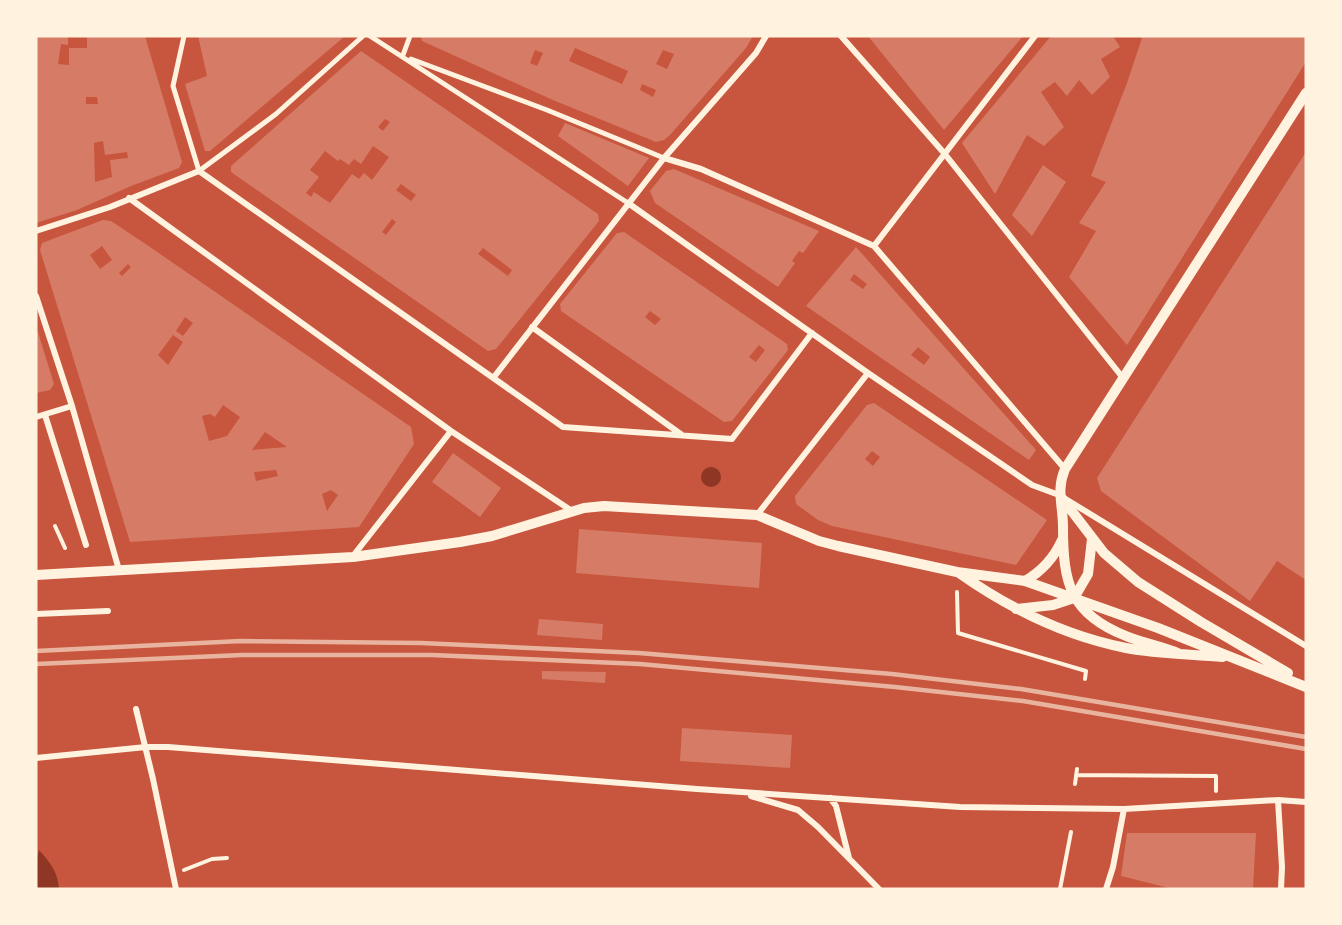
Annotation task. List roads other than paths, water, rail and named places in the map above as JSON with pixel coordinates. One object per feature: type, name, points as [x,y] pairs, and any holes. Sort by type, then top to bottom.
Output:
[{"type":"street","points":[[184,36],[173,86],[199,171],[563,427],[732,439],[812,333]]},
{"type":"street","points":[[36,231],[110,207],[199,171],[276,114],[363,36]]},
{"type":"street","points":[[370,36],[628,204],[1032,485],[1059,495],[1306,646]]},
{"type":"street","points":[[401,55],[410,36]]},
{"type":"street","points":[[494,377],[664,158],[756,53],[765,36]]},
{"type":"street","points":[[841,36],[944,153],[1124,379]]},
{"type":"street","points":[[874,246],[1035,36]]},
{"type":"street","points":[[401,55],[547,110],[664,158],[701,170],[874,246],[1065,469]]},
{"type":"street","points":[[1178,654],[1126,636],[1094,619],[1074,598],[1068,578],[1062,540],[1062,511],[1059,495],[1061,478],[1306,93]]},
{"type":"street","points":[[129,198],[451,431],[573,512]]},
{"type":"street","points":[[36,296],[72,406],[119,570]]},
{"type":"street","points":[[532,327],[683,435]]},
{"type":"street","points":[[757,515],[868,373]]},
{"type":"street","points":[[36,417],[72,406]]},
{"type":"street","points":[[45,414],[86,545]]},
{"type":"street","points":[[353,556],[451,431]]},
{"type":"street","points":[[1059,495],[1104,553],[1122,570],[1160,597],[1306,685]]},
{"type":"street","points":[[36,575],[353,556],[460,542],[604,506],[757,515],[819,541],[838,546],[957,572],[1025,581],[1306,685]]},
{"type":"street","points":[[1015,609],[1053,605],[1074,598],[1088,574],[1092,538]]},
{"type":"street","points":[[1025,581],[1039,572],[1055,556],[1062,540]]},
{"type":"street","points":[[957,572],[1015,609],[1054,627],[1098,641],[1127,648],[1234,657]]},
{"type":"street","points":[[36,614],[108,611]]},
{"type":"street","points":[[136,709],[176,889]]},
{"type":"street","points":[[36,758],[146,747],[179,748],[732,792],[960,807],[1124,809],[1278,800],[1306,802]]},
{"type":"street","points":[[732,792],[798,810],[879,889]]},
{"type":"street","points":[[830,798],[839,815],[849,859]]},
{"type":"street","points":[[1278,800],[1281,889]]},
{"type":"street","points":[[1106,889],[1113,867],[1124,809]]},
{"type":"railway","points":[[36,651],[241,641],[421,643],[639,653],[892,674],[1021,689],[1306,737]]},
{"type":"railway","points":[[36,664],[242,655],[432,655],[640,664],[1023,701],[1306,749]]}]
